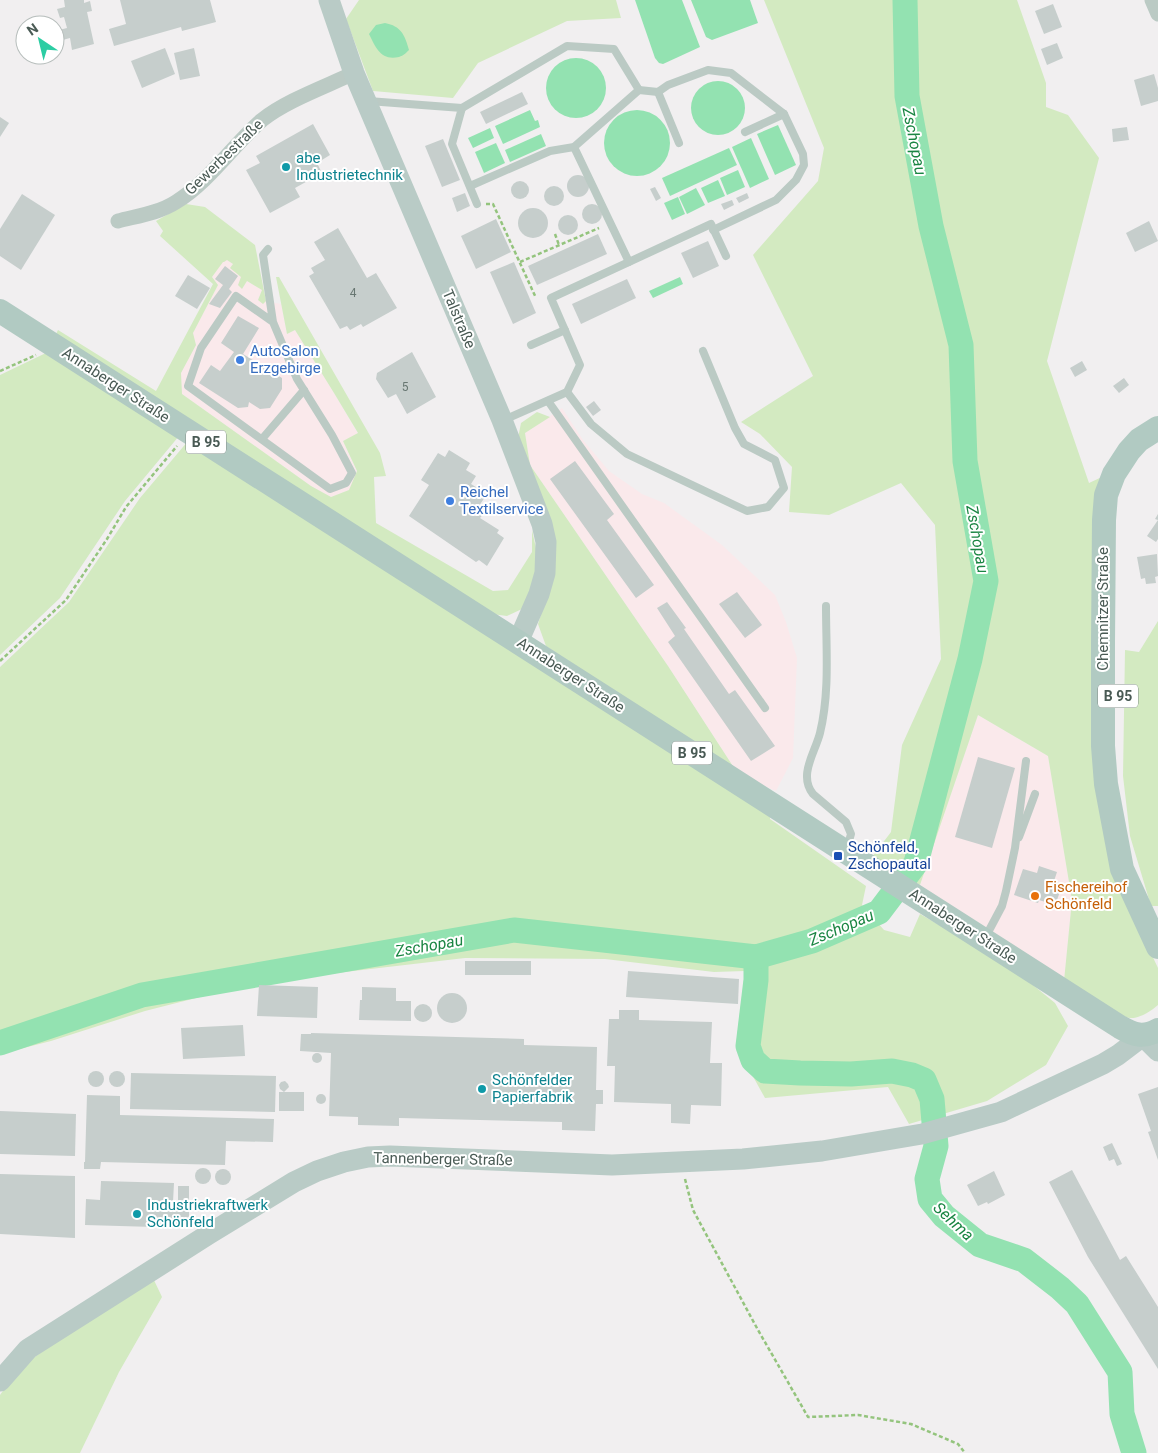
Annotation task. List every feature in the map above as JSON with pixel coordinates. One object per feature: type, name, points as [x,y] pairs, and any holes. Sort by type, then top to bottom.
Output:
[{"type":"main road","name":"Talstraße","points":[[333,6],[354,73],[502,420],[534,499],[542,524],[546,542],[545,573],[539,594],[518,642]]},
{"type":"main road","name":"Annaberger Straße","points":[[0,311],[1120,1027],[1130,1033],[1153,1039]]},
{"type":"main road","name":"Chemnitzer Straße","points":[[1158,428],[1139,440],[1120,464],[1106,495],[1104,520],[1103,746],[1105,775],[1122,869],[1158,947]]},
{"type":"main road","name":"Chemnitzer Straße","points":[[1135,897],[1123,802],[1118,727],[1119,516],[1123,495],[1130,478],[1140,461],[1152,448],[1158,445]]},
{"type":"main road","name":"Tannenberger Straße","points":[[0,1381],[28,1349],[208,1234],[294,1182],[317,1171],[344,1162],[368,1157],[390,1156],[612,1165],[743,1159],[822,1151],[922,1134],[1001,1112],[1153,1039]]},
{"type":"street","points":[[1152,0],[1158,14]]},
{"type":"street","name":"Gewerbestraße","points":[[118,222],[152,213],[175,203],[196,188],[242,139],[264,119],[287,104],[354,73]]},
{"type":"lane","points":[[366,101],[462,108],[567,46],[614,49],[638,90]]},
{"type":"lane","points":[[470,186],[550,151],[574,147],[638,90],[658,92],[668,85],[708,70],[731,73],[784,114],[803,154],[804,165],[796,180],[776,200],[713,230]]},
{"type":"lane","points":[[658,92],[679,143]]},
{"type":"lane","points":[[462,108],[452,144],[477,204]]},
{"type":"lane","points":[[745,132],[784,114]]},
{"type":"lane","points":[[574,147],[629,262]]},
{"type":"lane","points":[[502,420],[567,392],[580,365],[551,298],[711,224],[726,256]]},
{"type":"lane","points":[[268,250],[263,255],[273,322],[297,379],[332,435],[352,473],[346,483],[330,489],[188,386],[201,348],[236,296],[273,322]]},
{"type":"lane","points":[[530,345],[565,330]]},
{"type":"lane","points":[[567,392],[591,424],[627,454],[747,510],[768,507],[784,488],[775,460],[744,444],[735,428],[703,351]]},
{"type":"lane","points":[[262,440],[304,390]]},
{"type":"lane","points":[[548,401],[765,708]]},
{"type":"lane","points":[[826,606],[825,708],[820,734],[806,778],[809,789],[813,794],[846,822],[850,834],[846,852]]},
{"type":"lane","points":[[984,940],[1002,906],[1015,848],[1026,761]]},
{"type":"lane","points":[[1015,848],[1035,794]]},
{"type":"path","points":[[477,204],[493,204],[536,298]]},
{"type":"path","points":[[520,262],[599,228]]},
{"type":"path","points":[[555,234],[559,245]]},
{"type":"path","points":[[0,371],[35,356],[51,344]]},
{"type":"path","points":[[0,662],[66,600],[126,507],[189,432]]},
{"type":"path","points":[[681,1162],[693,1210],[808,1417],[858,1414],[911,1424],[958,1444],[965,1453]]},
{"type":"shaded area","points":[[359,0],[616,0],[621,18],[567,21],[478,63],[453,98],[373,91],[346,19]]},
{"type":"shaded area","points":[[635,0],[682,0],[700,47],[663,64],[659,63],[655,58]]},
{"type":"shaded area","points":[[691,0],[750,0],[758,23],[712,40],[706,37]]},
{"type":"shaded area","points":[[764,0],[1017,0],[1046,83],[1046,107],[1068,115],[1099,158],[1047,361],[1089,483],[1104,476],[1099,488],[1122,892],[1158,968],[1158,1005],[1141,1016],[1130,1018],[1116,1013],[1064,981],[1072,900],[1048,756],[978,715],[920,885],[872,857],[891,832],[902,745],[941,659],[935,525],[901,483],[829,515],[789,512],[792,467],[760,434],[741,422],[813,376],[753,255],[818,181],[824,148]]},
{"type":"shaded area","points":[[385,23],[395,26],[402,32],[409,50],[402,56],[393,58],[383,55],[374,44],[369,34],[376,25]]},
{"type":"shaded area","points":[[570,58],[582,58],[593,63],[601,71],[606,82],[604,100],[593,113],[582,118],[570,118],[559,113],[551,105],[546,94],[546,82],[551,71],[559,63]]},
{"type":"shaded area","points":[[718,81],[728,83],[737,89],[743,98],[745,108],[743,118],[737,127],[728,133],[718,135],[708,133],[699,127],[693,118],[691,108],[693,98],[699,89],[708,83]]},
{"type":"shaded area","points":[[530,110],[535,121],[538,120],[540,127],[503,144],[495,126]]},
{"type":"shaded area","points":[[637,110],[649,113],[660,120],[667,131],[670,143],[667,155],[660,166],[649,173],[637,176],[625,173],[614,166],[607,155],[604,143],[607,131],[614,120],[625,113]]},
{"type":"shaded area","points":[[778,125],[796,165],[775,175],[757,134]]},
{"type":"shaded area","points":[[490,128],[494,138],[473,148],[468,138]]},
{"type":"shaded area","points":[[541,134],[546,146],[510,162],[505,150]]},
{"type":"shaded area","points":[[751,138],[769,179],[750,188],[732,147]]},
{"type":"shaded area","points":[[496,143],[505,163],[484,173],[475,152]]},
{"type":"shaded area","points":[[729,148],[737,165],[670,196],[662,178]]},
{"type":"shaded area","points":[[738,170],[745,187],[727,195],[720,178]]},
{"type":"shaded area","points":[[718,180],[725,196],[708,203],[701,188]]},
{"type":"shaded area","points":[[696,188],[705,205],[687,214],[679,197]]},
{"type":"shaded area","points":[[678,197],[685,214],[672,220],[664,203]]},
{"type":"shaded area","points":[[186,204],[205,207],[255,245],[266,301],[263,304],[258,300],[262,290],[247,281],[242,289],[238,285],[241,277],[230,268],[233,264],[227,260],[223,262],[212,277],[218,285],[193,333],[196,345],[181,373],[182,394],[311,486],[331,497],[349,490],[357,471],[343,441],[358,433],[295,330],[287,334],[276,277],[279,277],[380,453],[386,476],[374,477],[376,523],[493,591],[508,590],[532,552],[532,530],[537,553],[537,578],[522,609],[507,616],[492,614],[55,336],[58,330],[156,391],[213,284],[160,236],[163,231],[156,221]]},
{"type":"shaded area","points":[[227,260],[233,264],[231,268],[242,277],[242,289],[247,281],[262,290],[258,300],[263,303],[266,301],[281,304],[287,334],[295,330],[358,434],[343,441],[357,472],[349,490],[331,497],[311,486],[182,394],[180,373],[196,345],[193,333],[218,285],[212,277],[223,261]]},
{"type":"shaded area","points":[[680,277],[683,284],[653,298],[649,291]]},
{"type":"shaded area","points":[[48,352],[179,436],[125,501],[60,598],[0,655],[0,375]]},
{"type":"shaded area","points":[[562,408],[583,440],[609,471],[642,494],[664,503],[722,545],[775,595],[797,658],[793,758],[776,791],[738,774],[668,666],[530,465],[525,433]]},
{"type":"shaded area","points":[[537,412],[550,417],[525,433],[530,465],[668,666],[738,774],[546,646],[538,624],[550,586],[517,443],[521,423]]},
{"type":"shaded area","points":[[188,441],[770,812],[770,819],[866,886],[862,905],[884,930],[910,937],[920,914],[1007,964],[1055,1003],[1068,1026],[1046,1065],[987,1101],[909,1124],[888,1087],[765,1098],[736,1046],[745,971],[714,972],[605,959],[465,958],[259,982],[145,1011],[51,1041],[0,1054],[0,667],[69,602],[140,498]]},
{"type":"shaded area","points":[[1158,621],[1158,906],[1151,906],[1130,836],[1123,776],[1125,650],[1139,652]]},
{"type":"shaded area","points":[[978,715],[1048,756],[1072,900],[1064,981],[920,885]]},
{"type":"shaded area","points":[[152,1276],[162,1297],[119,1372],[80,1453],[0,1453],[0,1395],[20,1367]]},
{"type":"building","points":[[64,0],[84,0],[84,3],[90,1],[92,11],[87,12],[94,44],[72,50],[70,38],[65,39],[65,28],[67,28],[65,15],[59,15],[57,9],[65,7]]},
{"type":"building","points":[[120,0],[210,0],[216,22],[182,31],[181,27],[114,46],[109,29],[126,24]]},
{"type":"building","points":[[1053,4],[1062,27],[1044,34],[1035,11]]},
{"type":"building","points":[[1057,43],[1063,58],[1047,65],[1041,49]]},
{"type":"building","points":[[165,48],[175,74],[142,88],[131,61]]},
{"type":"building","points":[[194,48],[200,76],[180,80],[174,53]]},
{"type":"building","points":[[1154,74],[1158,88],[1158,101],[1141,106],[1134,80]]},
{"type":"building","points":[[522,92],[528,104],[486,124],[480,112]]},
{"type":"building","points":[[0,117],[9,123],[0,137]]},
{"type":"building","name":"abe Industrietechnik","points":[[313,124],[330,155],[317,163],[322,173],[295,188],[300,197],[270,213],[246,170],[260,163],[256,156]]},
{"type":"building","points":[[1127,127],[1129,140],[1113,142],[1112,129]]},
{"type":"building","points":[[443,139],[460,180],[442,187],[425,146]]},
{"type":"building","points":[[578,175],[586,178],[589,186],[586,194],[578,197],[570,194],[567,186],[570,178]]},
{"type":"building","points":[[520,181],[526,184],[529,190],[526,196],[520,199],[514,196],[511,190],[514,184]]},
{"type":"building","points":[[550,186],[558,186],[564,192],[564,200],[558,206],[550,206],[544,200],[544,192]]},
{"type":"building","points":[[655,187],[661,198],[656,201],[650,189]]},
{"type":"building","points":[[465,193],[470,206],[457,212],[452,198]]},
{"type":"building","points":[[747,193],[749,198],[739,203],[736,198]]},
{"type":"building","points":[[22,194],[55,215],[21,270],[0,256],[0,229]]},
{"type":"building","points":[[732,200],[734,205],[724,210],[721,204]]},
{"type":"building","points":[[592,204],[599,207],[602,214],[599,221],[592,224],[585,221],[582,214],[585,207]]},
{"type":"building","points":[[533,208],[544,212],[548,223],[544,234],[533,238],[522,234],[518,223],[522,212]]},
{"type":"building","points":[[568,215],[575,218],[578,225],[575,232],[568,235],[561,232],[558,225],[561,218]]},
{"type":"building","points":[[496,219],[511,252],[476,269],[461,236]]},
{"type":"building","points":[[1149,221],[1158,241],[1135,252],[1126,233]]},
{"type":"building","points":[[338,228],[367,278],[376,273],[397,308],[363,327],[361,324],[350,330],[347,326],[340,329],[309,276],[314,273],[311,268],[325,260],[314,242]]},
{"type":"building","points":[[598,234],[607,254],[537,285],[528,266]]},
{"type":"building","points":[[708,241],[719,266],[693,278],[681,253]]},
{"type":"building","points":[[514,262],[536,313],[513,324],[490,272]]},
{"type":"building","points":[[225,266],[238,276],[229,289],[232,292],[220,308],[209,304],[223,285],[215,279]]},
{"type":"building","points":[[188,275],[210,288],[197,309],[175,296]]},
{"type":"building","points":[[627,279],[636,298],[581,324],[572,304]]},
{"type":"building","name":"AutoSalon Erzgebirge","points":[[238,316],[259,328],[243,354],[282,378],[282,389],[270,408],[260,409],[249,402],[248,407],[238,408],[199,383],[211,365],[220,371],[234,352],[221,343]]},
{"type":"building","points":[[412,352],[436,397],[407,414],[396,394],[388,398],[376,379],[377,373]]},
{"type":"building","points":[[1082,361],[1087,370],[1075,377],[1070,368]]},
{"type":"building","points":[[1124,378],[1129,385],[1119,393],[1113,386]]},
{"type":"building","points":[[594,401],[601,410],[593,416],[586,407]]},
{"type":"building","name":"Reichel Textilservice","points":[[449,450],[470,463],[466,470],[476,476],[471,484],[487,494],[477,509],[484,513],[480,518],[499,530],[497,533],[504,538],[487,566],[479,560],[476,562],[409,516],[429,485],[421,480],[438,453],[445,457]]},
{"type":"building","points":[[575,461],[614,514],[607,520],[654,585],[636,598],[550,479]]},
{"type":"building","points":[[1158,520],[1158,539],[1156,542],[1147,536]]},
{"type":"building","points":[[1157,554],[1158,576],[1155,577],[1156,583],[1146,584],[1145,578],[1141,579],[1137,557]]},
{"type":"building","points":[[737,592],[762,625],[745,638],[719,604]]},
{"type":"building","points":[[667,602],[729,694],[735,690],[775,746],[751,761],[668,642],[675,636],[657,608]]},
{"type":"building","points":[[978,757],[1015,768],[992,848],[955,837]]},
{"type":"building","points":[[1039,866],[1057,872],[1054,881],[1063,884],[1055,905],[1039,900],[1038,903],[1014,895],[1023,869],[1037,873]]},
{"type":"building","points":[[465,961],[531,961],[531,975],[465,975]]},
{"type":"building","points":[[628,971],[739,979],[738,1004],[626,997]]},
{"type":"building","points":[[259,985],[318,987],[317,1018],[257,1016]]},
{"type":"building","points":[[362,987],[396,988],[396,1001],[411,1001],[411,1021],[359,1020]]},
{"type":"building","points":[[452,993],[458,994],[466,1002],[466,1014],[458,1022],[452,1023],[446,1022],[438,1014],[437,1008],[438,1002],[446,994]]},
{"type":"building","points":[[423,1004],[429,1007],[432,1013],[429,1019],[423,1022],[417,1019],[414,1013],[417,1007]]},
{"type":"building","points":[[619,1010],[639,1010],[639,1020],[712,1022],[710,1063],[722,1063],[721,1106],[691,1105],[690,1124],[671,1123],[671,1104],[614,1102],[615,1066],[607,1066],[609,1019],[619,1019]]},
{"type":"building","points":[[243,1025],[245,1056],[183,1059],[181,1028]]},
{"type":"building","points":[[301,1034],[524,1039],[524,1045],[597,1047],[596,1090],[603,1090],[603,1104],[596,1104],[595,1131],[562,1130],[562,1122],[399,1118],[399,1126],[358,1125],[358,1117],[329,1116],[331,1053],[300,1051]]},
{"type":"building","points":[[317,1053],[322,1058],[317,1063],[312,1058]]},
{"type":"building","points":[[96,1071],[102,1073],[104,1079],[102,1085],[96,1087],[90,1085],[88,1079],[90,1073]]},
{"type":"building","points":[[117,1071],[123,1073],[125,1079],[123,1085],[117,1087],[111,1085],[109,1079],[111,1073]]},
{"type":"building","points":[[131,1073],[276,1076],[275,1112],[130,1109]]},
{"type":"building","points":[[285,1081],[289,1087],[284,1092],[280,1089],[279,1085]]},
{"type":"building","points":[[1158,1087],[1158,1160],[1148,1132],[1151,1131],[1138,1094]]},
{"type":"building","points":[[279,1092],[304,1092],[304,1111],[279,1111]]},
{"type":"building","points":[[321,1094],[326,1099],[321,1104],[316,1099]]},
{"type":"building","points":[[87,1095],[120,1096],[120,1115],[274,1119],[273,1142],[226,1141],[225,1165],[101,1162],[100,1169],[84,1169]]},
{"type":"building","points":[[0,1111],[76,1114],[75,1156],[0,1154]]},
{"type":"building","points":[[1112,1143],[1122,1164],[1117,1166],[1114,1159],[1109,1161],[1103,1147]]},
{"type":"building","points":[[203,1168],[209,1170],[211,1176],[209,1182],[203,1184],[197,1182],[195,1176],[197,1170]]},
{"type":"building","points":[[223,1169],[229,1171],[231,1177],[229,1183],[223,1185],[217,1183],[215,1177],[217,1171]]},
{"type":"building","points":[[1072,1170],[1120,1260],[1126,1256],[1158,1307],[1158,1369],[1088,1257],[1049,1182]]},
{"type":"building","points":[[994,1171],[1005,1195],[988,1204],[987,1202],[978,1206],[967,1185]]},
{"type":"building","points":[[0,1174],[75,1176],[75,1238],[0,1234]]},
{"type":"building","name":"Industriekraftwerk Schönfeld","points":[[101,1181],[174,1183],[173,1202],[178,1202],[178,1186],[189,1186],[189,1228],[85,1225],[86,1199],[100,1200]]},
{"type":"waterway","name":"Zschopau","points":[[0,1043],[142,995],[514,930],[756,957],[812,941],[879,912],[916,863],[970,659],[986,581],[965,461],[961,345],[931,226],[907,96],[905,0]]},
{"type":"waterway","name":"Sehma","points":[[756,957],[756,980],[748,1046],[753,1060],[765,1071],[851,1074],[892,1071],[912,1075],[924,1080],[932,1099],[936,1146],[927,1179],[930,1199],[944,1216],[980,1245],[1024,1260],[1077,1304],[1120,1372],[1122,1414],[1134,1453]]},
{"type":"place","name":"abe Industrietechnik","points":[[286,167]]},
{"type":"place","name":"AutoSalon Erzgebirge","points":[[240,360]]},
{"type":"place","name":"Reichel Textilservice","points":[[450,501]]},
{"type":"place","name":"Schönfeld, Zschopautal","points":[[838,856]]},
{"type":"place","name":"Fischereihof Schönfeld","points":[[1035,896]]},
{"type":"place","name":"Schönfelder Papierfabrik","points":[[482,1089]]},
{"type":"place","name":"Industriekraftwerk Schönfeld","points":[[137,1214]]}]
